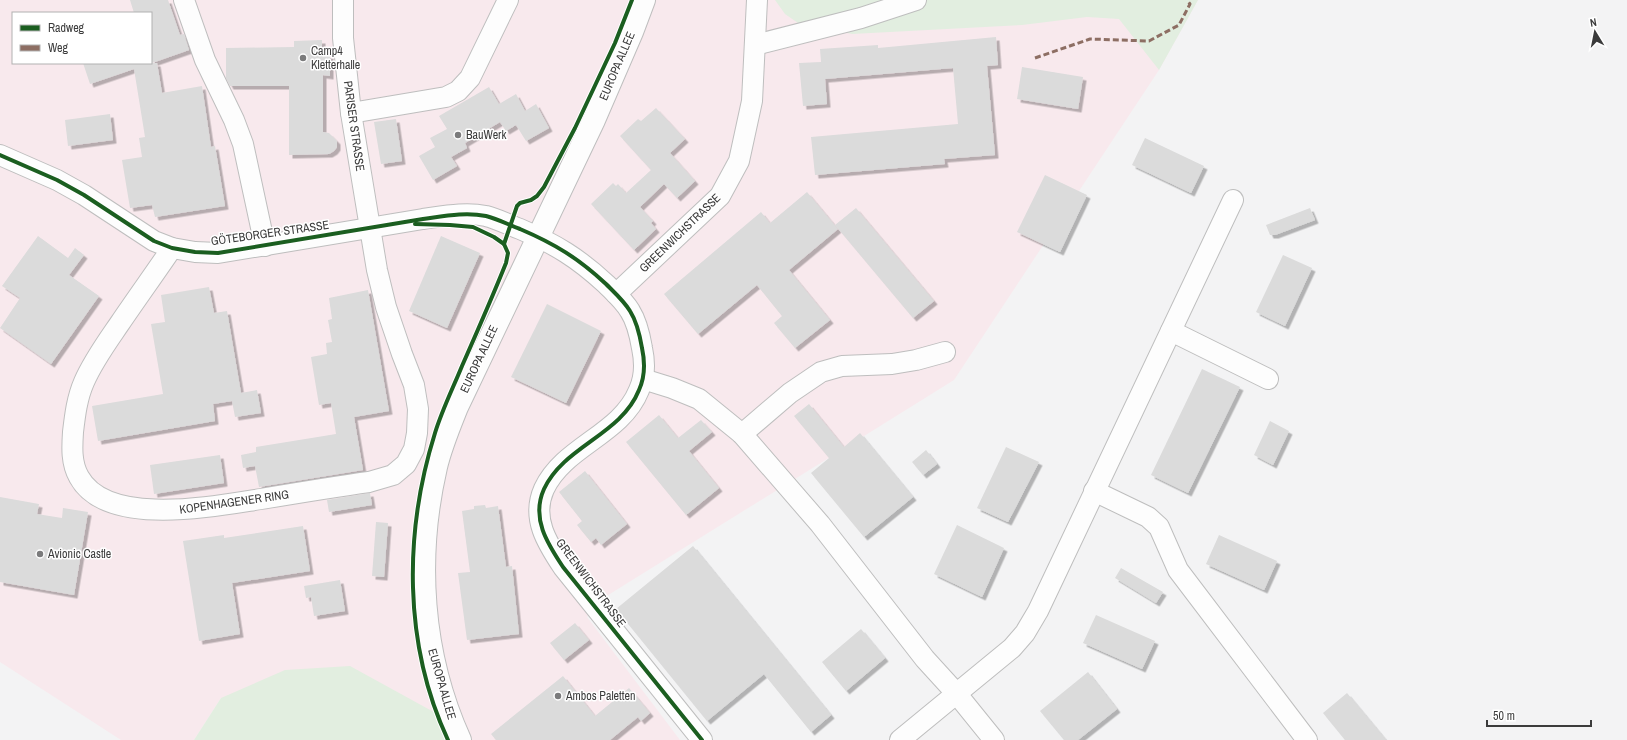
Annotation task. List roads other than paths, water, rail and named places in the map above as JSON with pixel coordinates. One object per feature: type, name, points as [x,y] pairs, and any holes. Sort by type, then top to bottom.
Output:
[{"type":"main road","name":"EUROPA ALLEE","points":[[460,740],[452,722],[440,686],[432,654],[426,614],[424,559],[430,500],[437,466],[444,439],[457,407],[537,236],[594,120],[632,32],[644,0]]},
{"type":"street","points":[[184,0],[205,60],[234,120],[243,144],[265,246]]},
{"type":"street","name":"PARISER STRASSE","points":[[343,0],[343,38],[351,113],[370,228]]},
{"type":"street","points":[[351,113],[446,97],[458,91],[470,78],[508,0]]},
{"type":"street","name":"GREENWICHSTRASSE","points":[[616,294],[720,196],[739,161],[752,101],[757,0]]},
{"type":"street","points":[[755,45],[861,18],[916,0]]},
{"type":"street","name":"GÖTEBORGER STRASSE","points":[[0,155],[64,184],[84,195],[154,240],[172,248],[195,252],[218,252],[265,246],[452,214],[468,214],[488,217],[537,236]]},
{"type":"street","points":[[900,740],[1012,648],[1025,633],[1038,611],[1233,200]]},
{"type":"street","name":"KOPENHAGENER RING","points":[[172,248],[97,356],[84,382],[76,411],[72,444],[73,461],[79,477],[92,492],[108,501],[141,509],[172,510],[205,508],[369,482],[393,475],[406,464],[414,449],[417,433],[418,409],[414,385],[386,307],[377,270],[370,228]]},
{"type":"street","name":"GREENWICHSTRASSE","points":[[537,236],[572,255],[616,294],[631,312],[636,324],[644,355],[643,379],[635,399],[626,412],[614,424],[571,457],[554,473],[544,489],[539,508],[541,526],[547,543],[563,567],[702,740]]},
{"type":"street","points":[[1171,331],[1268,379]]},
{"type":"street","points":[[742,434],[790,393],[821,372],[842,366],[892,364],[916,360],[945,352]]},
{"type":"street","points":[[643,379],[672,388],[699,399],[742,434],[825,530],[925,659],[956,693],[994,740]]},
{"type":"street","points":[[1094,491],[1148,517],[1159,527],[1178,570],[1307,740]]},
{"type":"place","name":"Camp4 Kletterhalle","points":[[303,58]]},
{"type":"place","name":"BauWerk","points":[[458,135]]},
{"type":"place","name":"Avionic Castle","points":[[40,554]]},
{"type":"place","name":"Ambos Paletten","points":[[558,696]]}]
